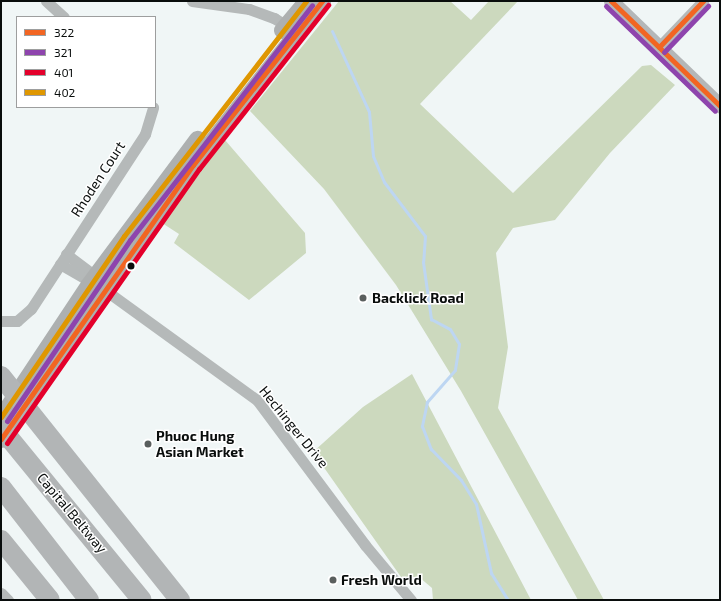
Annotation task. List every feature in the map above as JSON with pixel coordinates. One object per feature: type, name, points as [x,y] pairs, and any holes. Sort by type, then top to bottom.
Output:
[{"type":"highway","points":[[1,376],[180,600]]},
{"type":"highway","name":"Capital Beltway","points":[[1,428],[142,600]]},
{"type":"highway","points":[[21,452],[129,600]]},
{"type":"highway","points":[[1,487],[90,600]]},
{"type":"highway","points":[[1,540],[50,600]]},
{"type":"main road","points":[[291,29],[306,1]]},
{"type":"main road","points":[[1,417],[96,283],[254,75],[291,29],[322,1]]},
{"type":"main road","points":[[1,439],[96,283]]},
{"type":"street","points":[[46,1],[63,16]]},
{"type":"street","points":[[192,1],[249,10],[291,29]]},
{"type":"street","points":[[611,1],[720,106]]},
{"type":"street","points":[[659,47],[704,1]]},
{"type":"street","name":"Rhoden Court","points":[[1,321],[10,322],[25,316],[145,134],[153,108]]},
{"type":"street","points":[[66,254],[96,283]]},
{"type":"street","points":[[60,264],[96,283]]},
{"type":"street","name":"Hechinger Drive","points":[[96,283],[257,400],[365,545],[411,600]]},
{"type":"street","points":[[1,593],[8,600]]},
{"type":"green space","points":[[339,1],[450,1],[471,20],[489,1],[518,1],[420,104],[513,193],[642,66],[651,65],[675,85],[610,153],[555,220],[513,228],[496,253],[508,347],[498,408],[604,600],[578,600],[461,391],[396,285],[324,189],[250,111]]},
{"type":"green space","points":[[225,140],[305,233],[306,253],[249,300],[174,243],[179,234],[162,223]]},
{"type":"green space","points":[[412,374],[531,600],[433,600],[432,588],[419,577],[401,577],[313,452],[363,407]]},
{"type":"waterway","points":[[332,31],[369,112],[373,156],[384,182],[425,236],[423,262],[431,319],[450,329],[459,344],[455,370],[427,402],[422,426],[431,449],[461,480],[476,504],[491,573],[508,600]]},
{"type":"transit line","name":"402","points":[[1,417],[124,236],[306,1]]},
{"type":"transit line","name":"322","points":[[1,439],[193,165],[322,1]]},
{"type":"transit line","name":"322","points":[[611,1],[720,106]]},
{"type":"transit line","name":"322","points":[[659,47],[703,1]]},
{"type":"transit line","name":"321","points":[[7,421],[130,240],[312,5]]},
{"type":"transit line","name":"401","points":[[7,443],[199,169],[328,5]]},
{"type":"transit line","name":"321","points":[[606,6],[715,111]]},
{"type":"transit line","name":"321","points":[[664,52],[708,6]]},
{"type":"place","name":"Backlick Road","points":[[363,298]]},
{"type":"place","name":"Phuoc Hung Asian Market","points":[[148,444]]},
{"type":"place","name":"Fresh World","points":[[333,580]]}]
